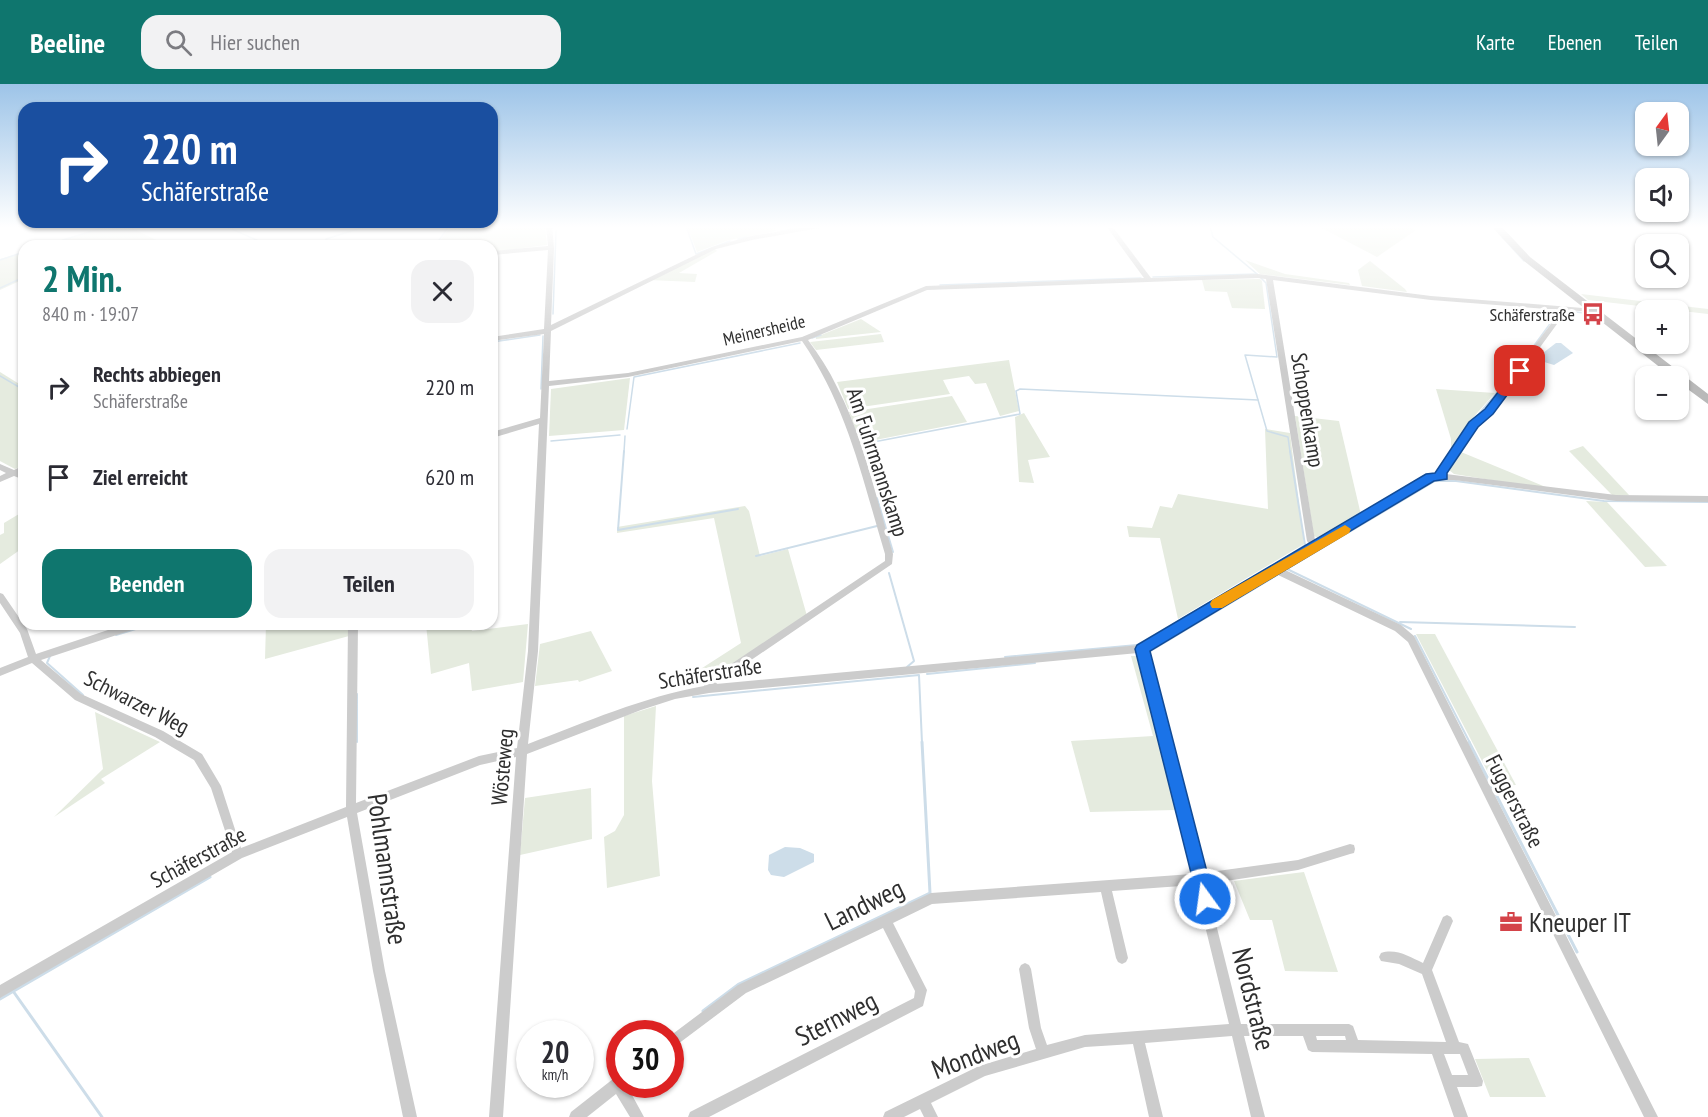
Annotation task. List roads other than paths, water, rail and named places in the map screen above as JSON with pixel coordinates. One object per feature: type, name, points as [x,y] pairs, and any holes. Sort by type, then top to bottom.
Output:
[{"type":"main road","points":[[1547,274],[1708,400]]},
{"type":"street","name":"Wösteweg","points":[[496,1117],[522,752],[533,651],[550,274]]},
{"type":"street","points":[[498,338],[543,332],[660,274]]},
{"type":"street","points":[[1145,274],[1149,280]]},
{"type":"street","name":"Meinersheide","points":[[545,384],[628,375],[804,339],[926,288],[1269,277],[1431,298],[1593,310]]},
{"type":"street","name":"Schoppenkamp","points":[[1269,277],[1311,541],[1317,546]]},
{"type":"street","points":[[1442,476],[1441,472],[1458,450],[1473,424],[1489,411],[1563,312],[1563,308]]},
{"type":"street","name":"Am Fuhrmannskamp","points":[[710,689],[710,684],[889,562],[889,554],[844,411],[834,385],[804,339]]},
{"type":"street","points":[[498,433],[543,420]]},
{"type":"street","points":[[0,467],[18,475]]},
{"type":"street","points":[[0,479],[18,471]]},
{"type":"street","name":"Schäferstraße","points":[[0,992],[238,854],[479,761],[522,752],[639,706],[675,695],[710,689],[1142,649],[1431,477],[1442,476],[1616,498],[1708,499]]},
{"type":"street","name":"Fuggerstraße","points":[[1276,570],[1398,628],[1411,639],[1651,1117]]},
{"type":"street","name":"Schwarzer Weg","points":[[0,596],[18,623]]},
{"type":"street","name":"Schwarzer Weg","points":[[23,630],[33,659],[78,698],[159,734],[198,757],[216,786],[238,854]]},
{"type":"street","points":[[0,672],[120,630]]},
{"type":"street","name":"Pohlmannstraße","points":[[352,630],[351,812],[379,971],[410,1117]]},
{"type":"street","name":"Nordstraße","points":[[1142,649],[1258,1117]]},
{"type":"street","name":"Landweg","points":[[684,1033],[742,989],[931,899],[1200,879],[1298,865],[1350,849]]},
{"type":"street","points":[[1105,887],[1122,958]]},
{"type":"street","name":"Sternweg","points":[[695,1117],[919,1002],[921,990],[886,921]]},
{"type":"street","points":[[1447,921],[1426,970],[1455,1048]]},
{"type":"street","points":[[1385,957],[1399,958],[1426,970]]},
{"type":"street","name":"Mondweg","points":[[1025,969],[1035,1028],[1044,1053]]},
{"type":"street","name":"Mondweg","points":[[890,1117],[983,1070],[1085,1041],[1236,1030],[1308,1030],[1312,1046],[1436,1048]]},
{"type":"street","points":[[1138,1038],[1156,1117]]},
{"type":"street","points":[[1449,1082],[1477,1082],[1464,1048],[1436,1048],[1461,1117]]},
{"type":"street","points":[[576,1117],[606,1093]]},
{"type":"street","points":[[627,1098],[637,1117]]},
{"type":"street","name":"Mondweg","points":[[923,1100],[931,1117]]},
{"type":"water","points":[[1556,343],[1561,343],[1573,353],[1554,365],[1541,361],[1539,356]]},
{"type":"water","points":[[785,847],[800,848],[814,854],[814,862],[784,877],[771,875],[768,870],[769,855]]},
{"type":"waterway","points":[[553,314],[554,274]]},
{"type":"waterway","points":[[1153,277],[1250,274]]},
{"type":"waterway","points":[[940,285],[1141,278]]},
{"type":"waterway","points":[[1261,278],[1266,283],[1277,357],[1245,355],[1267,431],[1288,437],[1290,452]]},
{"type":"waterway","points":[[0,288],[18,280]]},
{"type":"waterway","points":[[1519,366],[1560,310]]},
{"type":"waterway","points":[[1568,311],[1592,314]]},
{"type":"waterway","points":[[498,341],[540,335]]},
{"type":"waterway","points":[[812,338],[821,335]]},
{"type":"waterway","points":[[541,389],[543,336]]},
{"type":"waterway","points":[[627,429],[634,377],[800,343]]},
{"type":"waterway","points":[[1471,423],[1516,370]]},
{"type":"waterway","points":[[0,376],[18,386]]},
{"type":"waterway","points":[[862,447],[863,444],[1020,414],[1016,391],[1020,389],[1258,400]]},
{"type":"waterway","points":[[551,441],[620,435]]},
{"type":"waterway","points":[[624,452],[625,436]]},
{"type":"waterway","points":[[624,451],[618,530],[738,509]]},
{"type":"waterway","points":[[1277,563],[1305,545],[1290,451]]},
{"type":"waterway","points":[[1411,629],[1287,569],[1435,481],[1456,481],[1604,501],[1708,502]]},
{"type":"waterway","points":[[877,498],[893,552]]},
{"type":"waterway","points":[[756,556],[877,526]]},
{"type":"waterway","points":[[1005,657],[1137,645],[1267,569]]},
{"type":"waterway","points":[[889,573],[914,661],[907,667]]},
{"type":"waterway","points":[[1171,743],[1149,652],[1277,575]]},
{"type":"waterway","points":[[1400,622],[1575,627]]},
{"type":"waterway","points":[[116,635],[132,630]]},
{"type":"waterway","points":[[1415,636],[1470,743]]},
{"type":"waterway","points":[[50,656],[47,663],[83,695]]},
{"type":"waterway","points":[[927,674],[1035,663]]},
{"type":"waterway","points":[[693,697],[919,675],[922,743]]},
{"type":"waterway","points":[[357,694],[357,742]]},
{"type":"waterway","points":[[703,1011],[739,984],[930,893],[922,742]]},
{"type":"waterway","points":[[1170,742],[1176,766]]},
{"type":"waterway","points":[[1469,742],[1577,952]]},
{"type":"waterway","points":[[13,991],[210,877]]},
{"type":"waterway","points":[[0,999],[13,991]]},
{"type":"waterway","points":[[13,991],[102,1117]]},
{"type":"place","name":"Schäferstraße","points":[[1593,314]]},
{"type":"place","name":"Kneuper IT","points":[[1511,922]]}]
